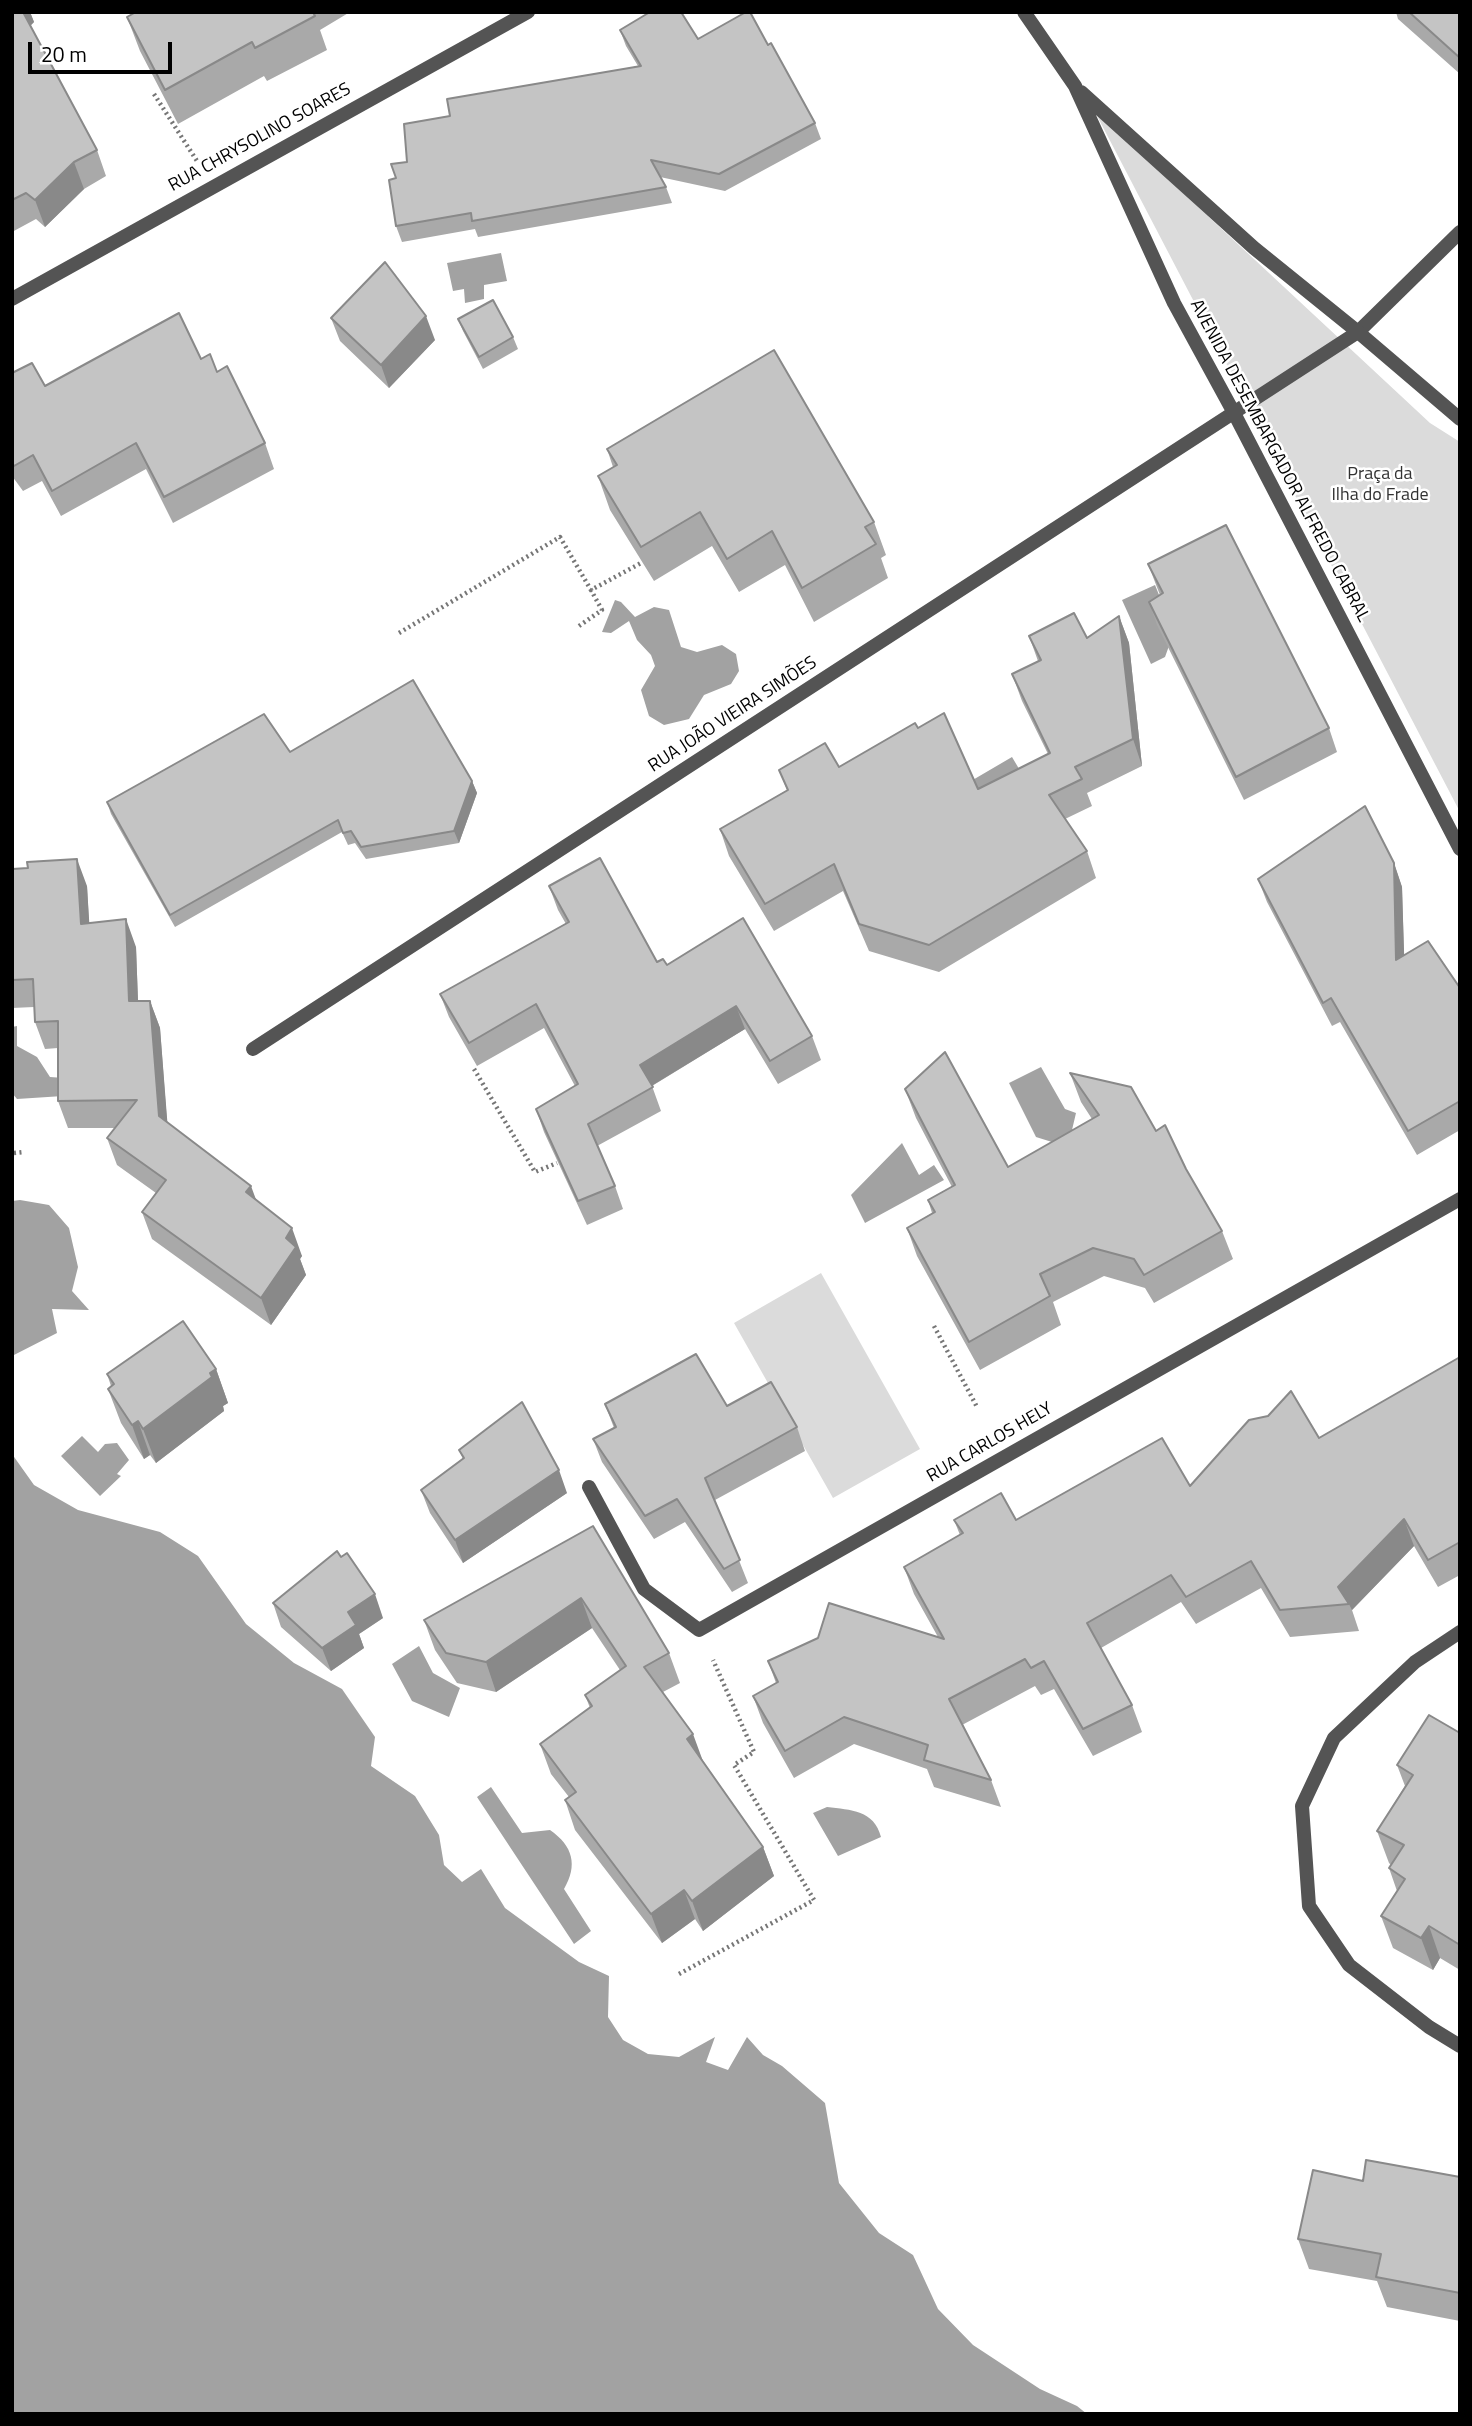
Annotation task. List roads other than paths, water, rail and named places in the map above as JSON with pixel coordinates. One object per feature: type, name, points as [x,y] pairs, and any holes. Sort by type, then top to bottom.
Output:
[{"type":"street","name":"RUA CHRYSOLINO SOARES","points":[[12,299],[527,12]]},
{"type":"street","name":"AVENIDA DESEMBARGADOR ALFREDO CABRAL","points":[[1024,12],[1075,86],[1174,303],[1234,413],[1460,849]]},
{"type":"street","name":"AVENIDA DESEMBARGADOR ALFREDO CABRAL","points":[[1075,86],[1254,248],[1460,419]]},
{"type":"street","name":"RUA JOÃO VIEIRA SIMÕES","points":[[253,1049],[1358,332],[1460,232]]},
{"type":"street","name":"RUA CARLOS HELY","points":[[589,1487],[644,1589],[699,1630],[1460,1199]]},
{"type":"street","points":[[1460,1632],[1415,1662],[1334,1738],[1302,1806],[1309,1906],[1349,1965],[1429,2027],[1460,2046]]},
{"type":"park label","name":"Praça da Ilha do Frade","points":[[1380,485]]}]
